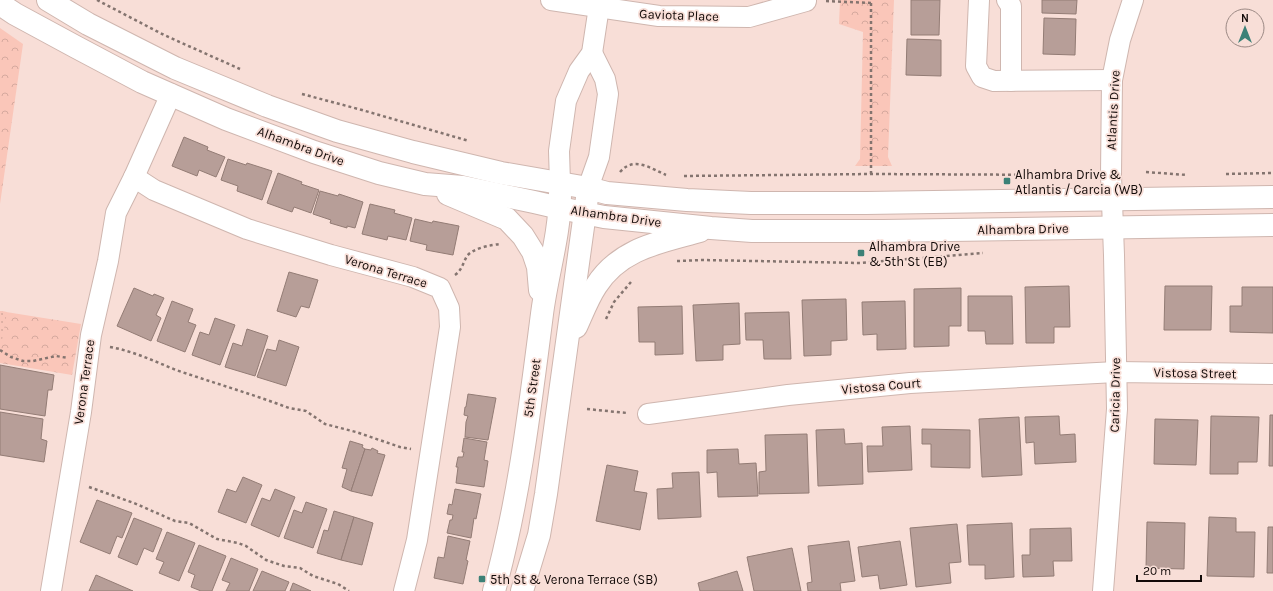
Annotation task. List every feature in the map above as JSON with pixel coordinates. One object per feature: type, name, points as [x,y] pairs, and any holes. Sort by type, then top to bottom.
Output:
[{"type":"main road","name":"Alhambra Drive","points":[[48,0],[88,24],[175,68],[267,106],[337,131],[413,152],[501,173],[607,192],[687,200],[751,203],[866,204],[1273,197]]},
{"type":"main road","name":"Alhambra Drive","points":[[0,4],[15,14],[142,82],[226,119],[314,152],[379,173],[425,184],[463,187],[604,217],[752,231],[883,231],[1273,225]]},
{"type":"main road","name":"5th Street","points":[[494,591],[505,550],[533,388],[542,312],[557,231],[560,208],[560,183]]},
{"type":"main road","points":[[425,184],[507,219],[523,236],[533,252],[538,267],[542,312]]},
{"type":"main road","points":[[522,591],[539,536],[546,494],[588,188]]},
{"type":"main road","points":[[567,345],[596,285],[619,260],[643,247],[711,228]]},
{"type":"street","name":"Gaviota Place","points":[[551,0],[599,4],[659,16],[749,17],[806,1]]},
{"type":"street","points":[[979,0],[976,66],[982,77],[994,81],[1112,80]]},
{"type":"street","points":[[1007,0],[1011,6],[1011,81]]},
{"type":"street","name":"Atlantis Drive","points":[[1112,199],[1112,80],[1120,40],[1133,0]]},
{"type":"street","points":[[560,183],[559,150],[566,101],[579,71],[592,53],[599,4]]},
{"type":"street","points":[[588,188],[599,157],[608,94],[605,79],[592,53]]},
{"type":"street","name":"Verona Terrace","points":[[51,591],[81,412],[90,344],[108,261],[116,213],[134,177],[171,94]]},
{"type":"street","name":"Verona Terrace","points":[[134,177],[154,190],[247,229],[331,255],[413,277],[440,288],[449,308],[450,327],[417,540],[404,591]]},
{"type":"street","name":"Caricia Drive","points":[[1103,591],[1117,409],[1116,316],[1112,199]]},
{"type":"street","name":"Vistosa Street","points":[[1116,372],[1273,374]]},
{"type":"street","name":"Vistosa Court","points":[[648,414],[788,395],[910,383],[1116,372]]},
{"type":"path","points":[[97,0],[164,35],[244,72]]},
{"type":"path","points":[[806,1],[871,1],[871,174]]},
{"type":"path","points":[[298,93],[470,142]]},
{"type":"path","points":[[622,169],[632,164],[642,164],[671,176]]},
{"type":"path","points":[[1146,172],[1190,175]]},
{"type":"path","points":[[1220,174],[1273,173]]},
{"type":"path","points":[[677,176],[871,174],[1074,175]]},
{"type":"path","points":[[452,278],[461,270],[472,251],[501,244]]},
{"type":"path","points":[[672,263],[702,260],[860,263],[987,253]]},
{"type":"path","points":[[606,319],[614,302],[632,280]]},
{"type":"path","points":[[90,344],[120,349],[290,408],[306,411],[325,424],[362,434],[400,447],[431,452]]},
{"type":"path","points":[[0,350],[11,357],[23,361],[33,361],[56,356],[72,358]]},
{"type":"path","points":[[587,409],[648,414]]},
{"type":"path","points":[[85,486],[134,503],[175,521],[189,523],[217,539],[246,546],[266,560],[284,566],[300,568],[313,576],[338,584],[349,591]]},
{"type":"green space","points":[[840,0],[894,0],[888,157],[892,166],[855,166],[860,159],[863,32],[839,24]]},
{"type":"green space","points":[[0,28],[23,44],[0,204]]},
{"type":"green space","points":[[0,311],[81,324],[72,375],[0,363]]},
{"type":"green space","points":[[0,311],[7,312],[2,340],[0,340]]},
{"type":"building","points":[[911,0],[940,0],[939,35],[911,35]]},
{"type":"building","points":[[1042,0],[1077,0],[1076,14],[1042,13]]},
{"type":"building","points":[[1044,18],[1076,19],[1075,55],[1043,54]]},
{"type":"building","points":[[907,39],[941,40],[941,76],[906,75]]},
{"type":"building","points":[[184,137],[208,147],[207,150],[225,157],[216,177],[199,170],[197,176],[172,166]]},
{"type":"building","points":[[228,159],[272,171],[262,200],[237,191],[238,186],[221,180]]},
{"type":"building","points":[[278,173],[302,182],[301,184],[319,190],[311,213],[294,207],[292,212],[267,203]]},
{"type":"building","points":[[320,191],[338,196],[339,194],[363,202],[355,228],[347,226],[347,228],[330,223],[331,220],[313,214]]},
{"type":"building","points":[[370,204],[395,210],[394,213],[412,218],[406,240],[388,236],[387,240],[362,234]]},
{"type":"building","points":[[415,219],[432,223],[433,221],[459,226],[453,255],[426,250],[427,245],[410,241]]},
{"type":"building","points":[[289,272],[318,280],[309,308],[301,306],[296,317],[277,311]]},
{"type":"building","points":[[1069,286],[1070,327],[1054,327],[1054,343],[1026,343],[1025,287]]},
{"type":"building","points":[[1165,286],[1212,286],[1211,330],[1164,330]]},
{"type":"building","points":[[1242,287],[1273,287],[1273,333],[1230,332],[1230,306],[1242,306]]},
{"type":"building","points":[[134,288],[153,296],[154,294],[164,298],[156,315],[161,318],[151,341],[117,326]]},
{"type":"building","points":[[961,288],[961,326],[949,326],[949,346],[914,347],[914,289]]},
{"type":"building","points":[[968,296],[1012,296],[1013,344],[986,344],[985,331],[968,331]]},
{"type":"building","points":[[846,299],[847,340],[831,341],[831,355],[804,356],[802,300]]},
{"type":"building","points":[[172,301],[193,309],[188,322],[196,325],[185,352],[157,341]]},
{"type":"building","points":[[905,301],[906,349],[877,350],[877,334],[863,335],[862,302]]},
{"type":"building","points":[[739,303],[740,344],[723,345],[723,360],[696,361],[693,305]]},
{"type":"building","points":[[682,306],[683,354],[655,355],[655,342],[639,342],[638,307]]},
{"type":"building","points":[[789,312],[791,359],[764,359],[763,340],[746,340],[745,313]]},
{"type":"building","points":[[215,318],[235,325],[220,365],[192,355],[200,332],[209,335]]},
{"type":"building","points":[[247,329],[268,336],[255,376],[225,367],[233,343],[242,346]]},
{"type":"building","points":[[279,340],[299,347],[286,386],[257,377],[267,349],[276,351]]},
{"type":"building","points":[[0,365],[54,375],[52,390],[48,390],[45,416],[0,409]]},
{"type":"building","points":[[468,394],[496,398],[488,440],[465,437],[468,416],[464,415]]},
{"type":"building","points":[[0,412],[43,419],[41,439],[47,441],[44,462],[0,455]]},
{"type":"building","points":[[1270,415],[1273,415],[1273,466],[1269,466]]},
{"type":"building","points":[[1059,416],[1060,435],[1075,434],[1076,462],[1035,464],[1034,442],[1026,443],[1025,417]]},
{"type":"building","points":[[1211,416],[1259,417],[1257,462],[1238,462],[1238,474],[1210,474]]},
{"type":"building","points":[[1019,417],[1022,475],[982,477],[979,419]]},
{"type":"building","points":[[1155,419],[1198,420],[1196,465],[1154,464]]},
{"type":"building","points":[[910,426],[912,470],[868,472],[867,446],[883,446],[882,427]]},
{"type":"building","points":[[844,429],[845,444],[862,443],[863,484],[818,486],[816,430]]},
{"type":"building","points":[[922,429],[970,430],[970,468],[931,467],[931,444],[922,444]]},
{"type":"building","points":[[807,434],[809,493],[759,494],[759,472],[766,471],[765,435]]},
{"type":"building","points":[[464,438],[487,442],[484,460],[488,461],[484,487],[456,483],[458,467],[456,467],[458,457],[463,457],[464,452],[462,452]]},
{"type":"building","points":[[350,441],[363,445],[362,447],[365,449],[351,491],[342,487],[347,469],[342,468]]},
{"type":"building","points":[[372,448],[378,451],[377,453],[385,455],[372,496],[351,491],[365,449],[371,450]]},
{"type":"building","points":[[738,449],[739,464],[756,463],[758,496],[718,497],[717,472],[707,473],[707,450]]},
{"type":"building","points":[[607,465],[638,471],[634,491],[647,493],[640,530],[596,521]]},
{"type":"building","points":[[699,472],[701,517],[658,519],[657,489],[673,488],[672,473]]},
{"type":"building","points":[[243,477],[262,485],[246,523],[218,512],[227,489],[236,492]]},
{"type":"building","points":[[275,489],[295,497],[279,537],[251,525],[262,498],[270,501]]},
{"type":"building","points":[[455,489],[481,494],[476,519],[474,518],[471,538],[447,533],[450,520],[452,520],[453,515],[447,514],[449,504],[452,505]]},
{"type":"building","points":[[97,500],[132,513],[122,538],[117,536],[110,554],[80,542]]},
{"type":"building","points":[[306,502],[327,509],[313,548],[284,538],[294,510],[302,513]]},
{"type":"building","points":[[334,511],[354,517],[341,560],[317,553],[324,530],[328,531]]},
{"type":"building","points":[[354,517],[373,523],[362,565],[341,560]]},
{"type":"building","points":[[1209,517],[1236,518],[1236,532],[1255,532],[1254,577],[1207,576]]},
{"type":"building","points":[[134,518],[162,529],[153,552],[144,548],[137,565],[118,557]]},
{"type":"building","points":[[1147,522],[1185,523],[1184,569],[1146,568]]},
{"type":"building","points":[[1012,523],[1014,577],[985,579],[985,565],[969,565],[967,525]]},
{"type":"building","points":[[957,524],[961,562],[949,563],[951,583],[916,587],[910,528]]},
{"type":"building","points":[[1268,527],[1273,527],[1273,573],[1267,573]]},
{"type":"building","points":[[1071,528],[1072,561],[1053,561],[1054,576],[1023,577],[1022,555],[1030,555],[1030,529]]},
{"type":"building","points":[[167,532],[195,543],[179,581],[159,573],[164,562],[156,559]]},
{"type":"building","points":[[448,536],[470,541],[466,560],[468,561],[463,584],[434,578],[438,557],[444,558]]},
{"type":"building","points":[[849,541],[855,581],[840,583],[841,591],[808,591],[807,583],[812,582],[808,546]]},
{"type":"building","points":[[900,541],[907,585],[880,589],[878,575],[862,577],[858,547]]},
{"type":"building","points":[[199,545],[226,556],[212,591],[201,591],[191,587],[195,575],[188,572]]},
{"type":"building","points":[[792,548],[801,591],[754,591],[747,557]]},
{"type":"building","points":[[231,558],[258,569],[249,591],[226,591],[230,583],[222,580]]},
{"type":"building","points":[[262,571],[289,582],[285,591],[253,591]]},
{"type":"building","points":[[737,571],[743,591],[700,591],[698,583]]},
{"type":"building","points":[[96,575],[133,591],[89,591]]},
{"type":"building","points":[[293,583],[311,591],[290,591]]},
{"type":"place","name":"Alhambra Drive & Atlantis / Carcia (WB)","points":[[1007,181]]},
{"type":"place","name":"Alhambra Drive & 5th St (EB)","points":[[861,253]]},
{"type":"place","name":"5th St & Verona Terrace (SB)","points":[[482,579]]}]
